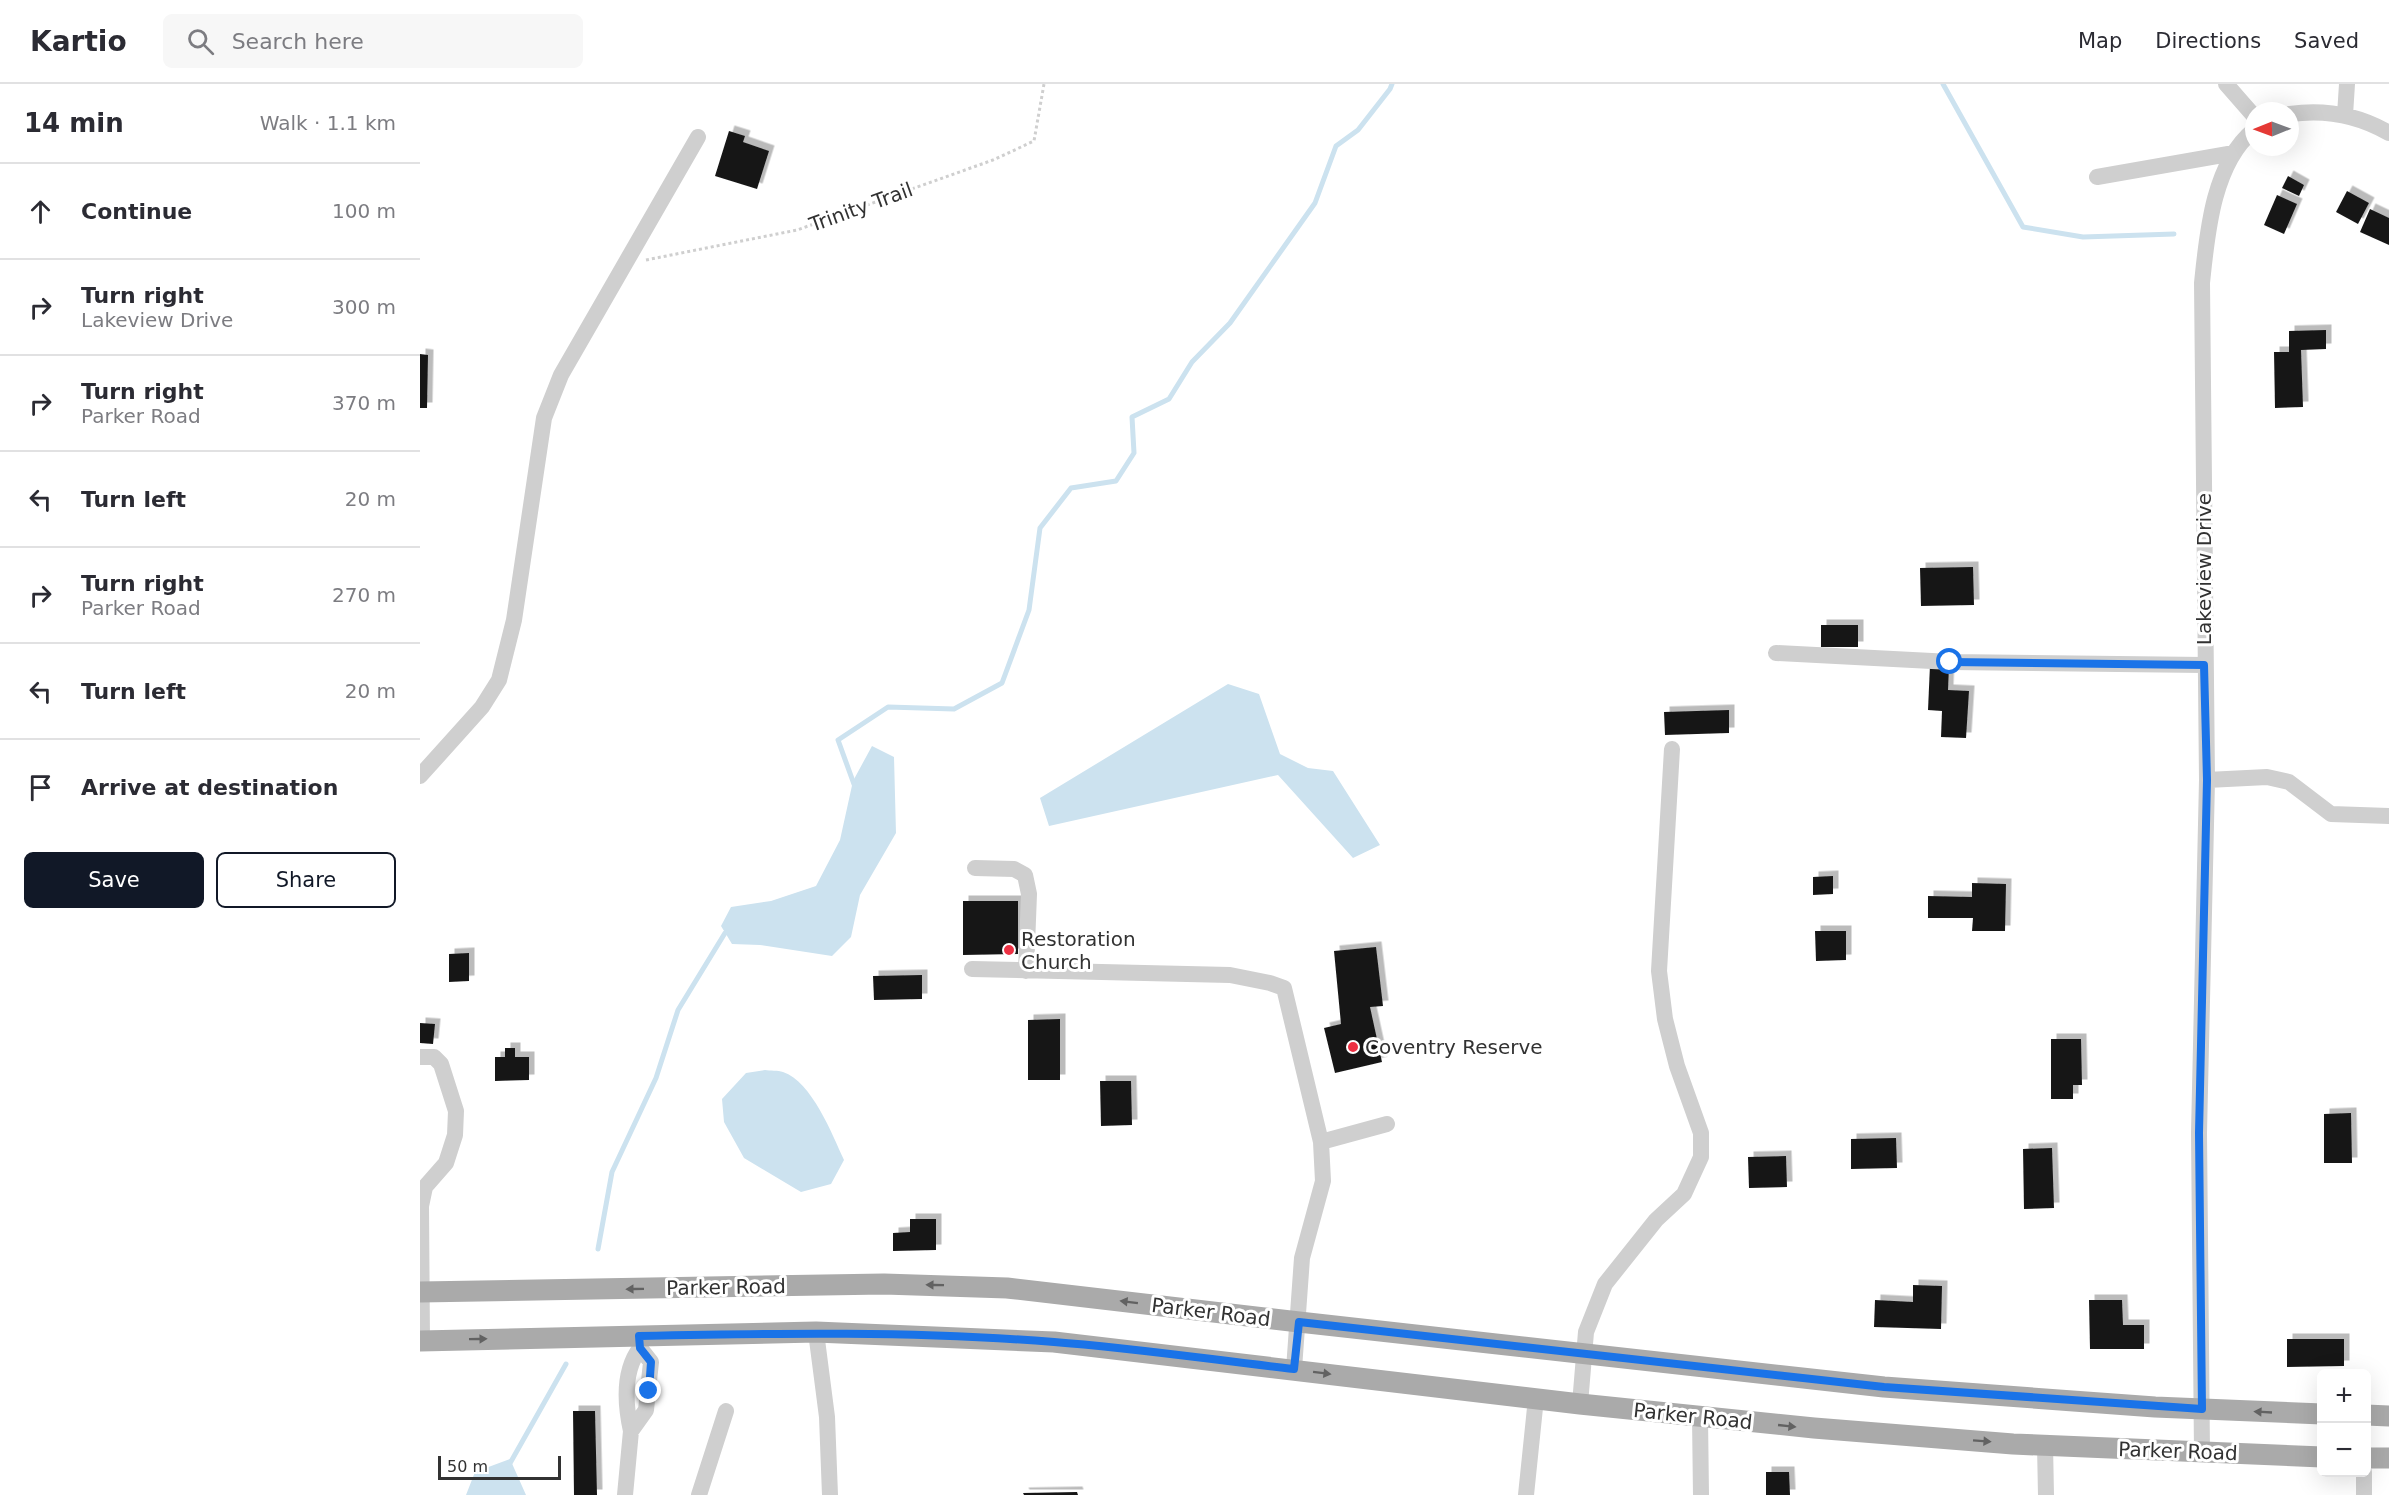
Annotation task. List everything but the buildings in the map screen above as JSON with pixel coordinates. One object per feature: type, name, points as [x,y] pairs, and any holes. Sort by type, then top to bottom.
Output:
[{"type":"main road","name":"Parker Road","points":[[421,1292],[940,1285],[1007,1288],[1884,1387],[2202,1409],[2317,1414]]},
{"type":"main road","name":"Parker Road","points":[[421,1341],[640,1342],[816,1332],[958,1336],[1054,1342],[1580,1404],[1857,1432],[2045,1445],[2317,1456]]},
{"type":"main road","points":[[2371,1415],[2389,1416]]},
{"type":"main road","points":[[2371,1458],[2389,1458]]},
{"type":"street","points":[[2226,84],[2245,106]]},
{"type":"street","points":[[2345,115],[2347,84]]},
{"type":"street","points":[[2299,113],[2345,115],[2374,124],[2389,133]]},
{"type":"street","points":[[420,776],[482,706],[499,680],[514,620],[544,418],[561,375],[698,137]]},
{"type":"street","name":"Lakeview Drive","points":[[2202,1452],[2199,1133],[2207,780],[2204,665],[2202,283],[2210,222],[2221,181],[2228,162],[2245,140]]},
{"type":"street","points":[[2097,177],[2234,153]]},
{"type":"street","points":[[1776,653],[1950,662],[2204,665]]},
{"type":"street","points":[[1580,1404],[1586,1332],[1605,1284],[1656,1220],[1684,1194],[1701,1157],[1701,1133],[1675,1057],[1665,1019],[1659,971],[1672,749]]},
{"type":"street","points":[[2207,780],[2267,777],[2289,782],[2331,814],[2389,816]]},
{"type":"street","points":[[975,868],[1014,869],[1025,875],[1029,894],[1026,971]]},
{"type":"street","points":[[972,969],[1230,975],[1284,988],[1321,1142],[1323,1181],[1302,1258],[1294,1369]]},
{"type":"street","points":[[420,1057],[434,1057],[441,1064],[456,1111],[455,1135],[446,1163],[425,1187],[420,1206],[421,1341]]},
{"type":"street","points":[[1321,1142],[1387,1124]]},
{"type":"street","points":[[816,1332],[827,1417],[830,1495]]},
{"type":"street","points":[[625,1495],[631,1431],[626,1407],[631,1361],[640,1342]]},
{"type":"street","points":[[1526,1495],[1536,1398]]},
{"type":"street","points":[[699,1495],[726,1411]]},
{"type":"street","points":[[1700,1417],[1701,1495]]},
{"type":"street","points":[[2045,1445],[2046,1495]]},
{"type":"street","points":[[2364,1477],[2364,1495]]},
{"type":"path","name":"Trinity Trail","points":[[624,264],[797,230],[993,160],[1034,141],[1044,84]]},
{"type":"water","points":[[1228,684],[1259,694],[1280,754],[1308,768],[1333,771],[1380,845],[1353,858],[1278,775],[1049,826],[1040,798]]},
{"type":"water","points":[[872,746],[894,757],[896,833],[860,895],[851,937],[832,956],[760,945],[732,944],[721,926],[731,907],[771,901],[816,886],[840,840],[853,781]]},
{"type":"water","points":[[765,1070],[781,1071],[793,1078],[803,1086],[820,1110],[844,1160],[831,1184],[801,1192],[744,1158],[724,1122],[722,1099],[746,1073]]},
{"type":"water","points":[[510,1459],[526,1495],[466,1495],[475,1472]]},
{"type":"waterway","points":[[855,787],[838,740],[888,707],[954,709],[1002,683],[1029,610],[1040,528],[1071,488],[1116,481],[1134,453],[1132,417],[1169,399],[1192,362],[1230,323],[1315,203],[1336,146],[1358,130],[1392,84]]},
{"type":"waterway","points":[[1943,84],[2023,227],[2083,237],[2174,234]]},
{"type":"waterway","points":[[598,1249],[612,1172],[656,1078],[678,1010],[725,933],[730,932]]},
{"type":"waterway","points":[[509,1465],[566,1364]]},
{"type":"place","name":"Restoration Church","points":[[1009,950]]},
{"type":"place","name":"Coventry Reserve","points":[[1353,1047]]},
{"type":"route","points":[[649,1391],[651,1362],[640,1348],[639,1336],[816,1332],[958,1336],[1054,1342],[1294,1369],[1299,1322],[1884,1387],[2202,1409],[2199,1133],[2207,780],[2204,665],[1950,662]]}]
